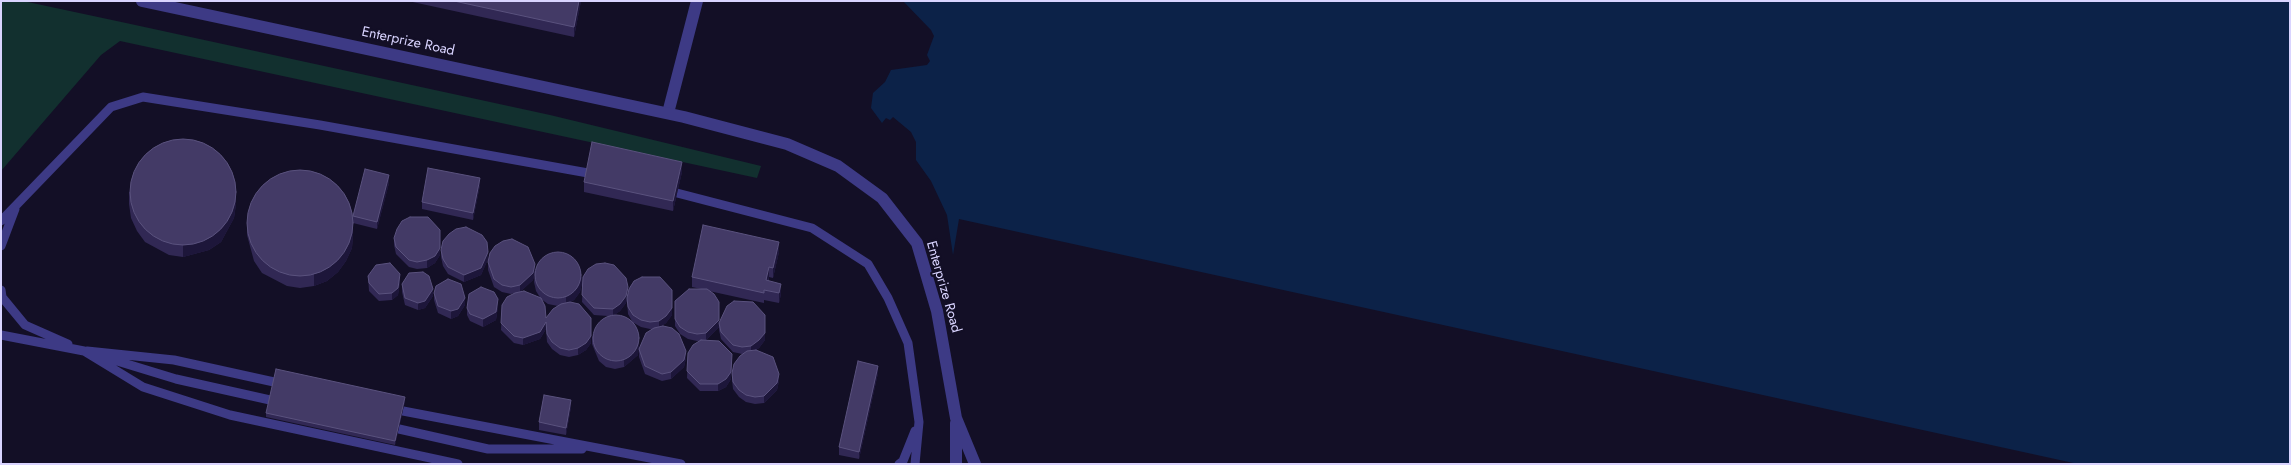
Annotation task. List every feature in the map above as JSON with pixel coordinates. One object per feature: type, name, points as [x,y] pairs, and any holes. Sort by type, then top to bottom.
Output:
[{"type":"street","name":"Enterprize Road","points":[[142,1],[668,113],[787,144],[838,166],[882,198],[917,243],[937,312],[956,418],[956,464]]},
{"type":"street","points":[[668,113],[697,1]]},
{"type":"street","name":"Enterprize Road","points":[[956,418],[975,464]]},
{"type":"lane","points":[[1,221],[111,107],[144,97],[320,125],[588,173]]},
{"type":"lane","points":[[677,192],[812,228],[868,264],[888,298],[908,343],[919,422],[914,464]]},
{"type":"lane","points":[[1,246],[17,205]]},
{"type":"lane","points":[[1,290],[2,298],[25,325],[84,351],[176,380],[270,400]]},
{"type":"lane","points":[[1,335],[84,351],[174,360],[274,382]]},
{"type":"lane","points":[[84,351],[143,387],[230,415],[458,464]]},
{"type":"lane","points":[[403,411],[681,464]]},
{"type":"lane","points":[[899,464],[903,461],[919,422]]},
{"type":"lane","points":[[399,429],[488,449],[604,450]]},
{"type":"green space","points":[[1,1],[23,1],[550,115],[761,166],[757,178],[120,41],[101,55],[1,171]]},
{"type":"water","points":[[903,1],[2290,1],[2290,464],[2078,464],[959,219],[953,255],[947,215],[931,181],[916,160],[916,142],[911,132],[893,117],[890,120],[886,118],[882,123],[871,108],[873,93],[885,82],[891,70],[927,65],[930,61],[927,55],[934,36],[931,30]]},
{"type":"building","points":[[454,1],[579,1],[574,27]]},
{"type":"building","points":[[183,139],[203,143],[220,155],[232,172],[236,192],[232,212],[220,229],[203,241],[183,245],[163,241],[146,229],[134,212],[130,192],[134,172],[146,155],[163,143]]},
{"type":"building","points":[[592,142],[682,162],[673,201],[584,182]]},
{"type":"building","points":[[428,168],[480,178],[473,213],[422,202]]},
{"type":"building","points":[[365,169],[389,175],[377,222],[353,216]]},
{"type":"building","points":[[300,170],[320,174],[337,186],[349,203],[353,223],[349,243],[337,260],[320,272],[300,276],[280,272],[263,260],[251,243],[247,223],[251,203],[263,186],[280,174]]},
{"type":"building","points":[[410,217],[428,217],[440,230],[440,248],[435,256],[417,262],[409,260],[396,247],[394,238],[397,229],[402,221]]},
{"type":"building","points":[[703,225],[779,242],[773,268],[769,267],[766,280],[781,284],[779,293],[764,290],[764,293],[692,277]]},
{"type":"building","points":[[466,227],[482,235],[487,242],[488,252],[481,268],[464,275],[448,267],[443,259],[441,250],[443,241],[449,234],[456,229]]},
{"type":"building","points":[[512,239],[528,247],[535,264],[533,273],[520,285],[511,287],[502,285],[494,279],[488,262],[490,253],[495,246],[503,241]]},
{"type":"building","points":[[563,252],[567,253],[577,262],[580,266],[580,284],[571,294],[563,298],[553,298],[545,294],[536,284],[535,270],[539,262],[549,253]]},
{"type":"building","points":[[390,263],[400,274],[398,288],[392,293],[379,294],[369,283],[368,276],[376,265]]},
{"type":"building","points":[[596,264],[614,265],[626,278],[628,287],[626,296],[613,309],[594,308],[582,295],[583,277],[588,269]]},
{"type":"building","points":[[423,272],[429,276],[433,289],[425,301],[418,303],[405,298],[402,284],[409,273]]},
{"type":"building","points":[[642,277],[660,277],[672,290],[672,308],[659,321],[641,320],[633,315],[628,307],[629,289],[634,281]]},
{"type":"building","points":[[448,279],[461,284],[465,298],[458,309],[451,311],[438,306],[434,293],[436,286]]},
{"type":"building","points":[[481,287],[494,292],[498,299],[496,312],[483,319],[470,314],[467,308],[469,294]]},
{"type":"building","points":[[689,289],[707,289],[714,294],[719,302],[719,320],[706,333],[688,332],[680,327],[675,319],[675,301]]},
{"type":"building","points":[[524,291],[541,298],[545,306],[546,318],[553,309],[561,304],[570,302],[579,304],[591,318],[591,336],[586,343],[578,348],[569,350],[560,348],[552,342],[547,334],[546,322],[540,332],[523,338],[514,336],[501,323],[502,305],[507,297]]},
{"type":"building","points":[[734,301],[753,302],[765,315],[765,333],[751,346],[733,345],[721,332],[719,323],[727,306]]},
{"type":"building","points":[[611,315],[621,315],[635,325],[639,338],[635,351],[629,357],[621,361],[611,361],[597,351],[593,343],[593,333],[603,319]]},
{"type":"building","points":[[663,326],[672,328],[679,334],[686,351],[684,360],[671,372],[662,374],[645,366],[639,349],[646,333],[654,328]]},
{"type":"building","points":[[701,340],[719,341],[732,354],[731,372],[726,379],[718,384],[700,384],[687,371],[688,353],[693,345]]},
{"type":"building","points":[[756,350],[773,357],[779,374],[777,383],[764,396],[755,397],[746,395],[739,390],[733,382],[732,373],[734,364],[740,356],[747,351]]},
{"type":"building","points":[[858,361],[878,366],[859,452],[839,447]]},
{"type":"building","points":[[276,369],[405,397],[395,441],[266,413]]},
{"type":"building","points":[[544,395],[571,400],[566,428],[539,422]]}]
